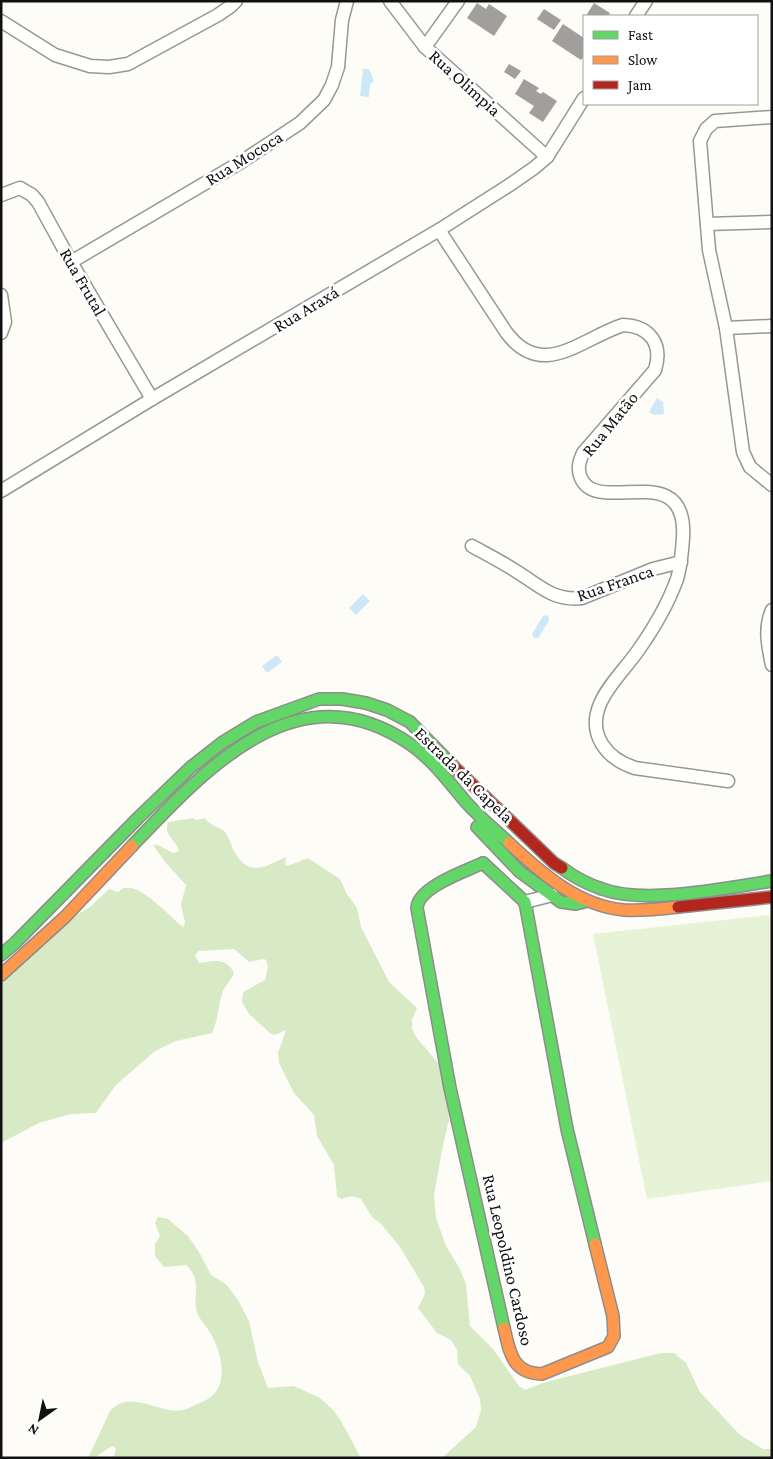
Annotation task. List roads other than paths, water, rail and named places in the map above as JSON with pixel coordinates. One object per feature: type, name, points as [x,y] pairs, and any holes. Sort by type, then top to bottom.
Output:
[{"type":"main road","name":"Estrada da Capela","points":[[1,954],[15,943],[139,816],[191,767],[223,742],[256,722],[319,700],[342,699],[366,703],[388,710],[410,722],[488,801],[554,863],[578,879],[602,890],[635,896],[688,894],[772,881]]},
{"type":"main road","name":"Estrada da Capela","points":[[1,975],[20,960],[85,896],[189,788],[223,759],[254,738],[280,726],[313,717],[340,716],[361,720],[382,727],[412,745],[457,790],[466,802],[521,855],[569,892],[590,901],[627,911],[772,897]]},
{"type":"main road","points":[[457,790],[458,804],[518,872],[561,902],[576,904],[590,901]]},
{"type":"main road","points":[[466,802],[467,795],[470,792],[479,792]]},
{"type":"main road","points":[[477,812],[484,810],[488,801]]},
{"type":"main road","points":[[484,863],[525,902]]},
{"type":"main road","name":"Rua Leopoldino Cardoso","points":[[484,863],[422,895],[417,904],[418,920],[450,1088],[510,1353],[516,1364],[524,1370],[532,1374],[542,1374],[608,1347],[613,1341],[615,1334],[613,1316],[567,1129],[525,902]]},
{"type":"street","points":[[1,21],[54,55],[90,66],[109,67],[128,64],[218,15],[236,1]]},
{"type":"street","name":"Rua Mococa","points":[[70,262],[241,162],[300,123],[324,100],[332,85],[338,67],[342,20],[347,1]]},
{"type":"street","name":"Rua Olimpia","points":[[390,1],[425,47],[547,157]]},
{"type":"street","points":[[425,47],[458,1]]},
{"type":"street","points":[[637,15],[646,1]]},
{"type":"street","name":"Rua Araxá","points":[[1,491],[152,399],[439,230],[508,186],[547,157],[583,100]]},
{"type":"street","points":[[772,118],[715,121],[706,129],[700,141],[709,250],[726,328],[743,452],[750,467],[772,486]]},
{"type":"street","name":"Rua Frutal","points":[[1,195],[20,188],[32,195],[38,202],[70,262],[152,399]]},
{"type":"street","points":[[707,224],[772,222]]},
{"type":"street","name":"Rua Matão","points":[[439,230],[514,344],[527,352],[541,356],[556,355],[623,326],[641,329],[649,334],[655,342],[658,351],[658,361],[655,370],[583,453],[578,471],[582,481],[593,490],[602,492],[656,492],[670,498],[680,510],[682,518],[681,562],[677,580],[664,607],[638,652],[600,704],[596,718],[597,732],[602,745],[610,756],[622,764],[635,768],[728,781]]},
{"type":"street","points":[[1,295],[5,322],[1,333]]},
{"type":"street","points":[[726,328],[772,326]]},
{"type":"street","name":"Rua Franca","points":[[472,546],[549,593],[569,600],[582,598],[653,569],[681,562]]},
{"type":"street","points":[[772,610],[768,620],[767,639],[772,664]]},
{"type":"street","points":[[484,863],[489,840]]},
{"type":"street","points":[[525,902],[552,895]]},
{"type":"water","points":[[363,69],[369,69],[374,81],[370,84],[369,97],[360,96]]},
{"type":"water","points":[[657,398],[663,402],[664,414],[654,415],[649,412]]},
{"type":"water","points":[[363,594],[370,601],[356,615],[349,608]]},
{"type":"water","points":[[548,615],[549,621],[538,638],[534,638],[532,634],[543,616]]},
{"type":"water","points":[[277,655],[282,662],[267,673],[262,666]]}]
